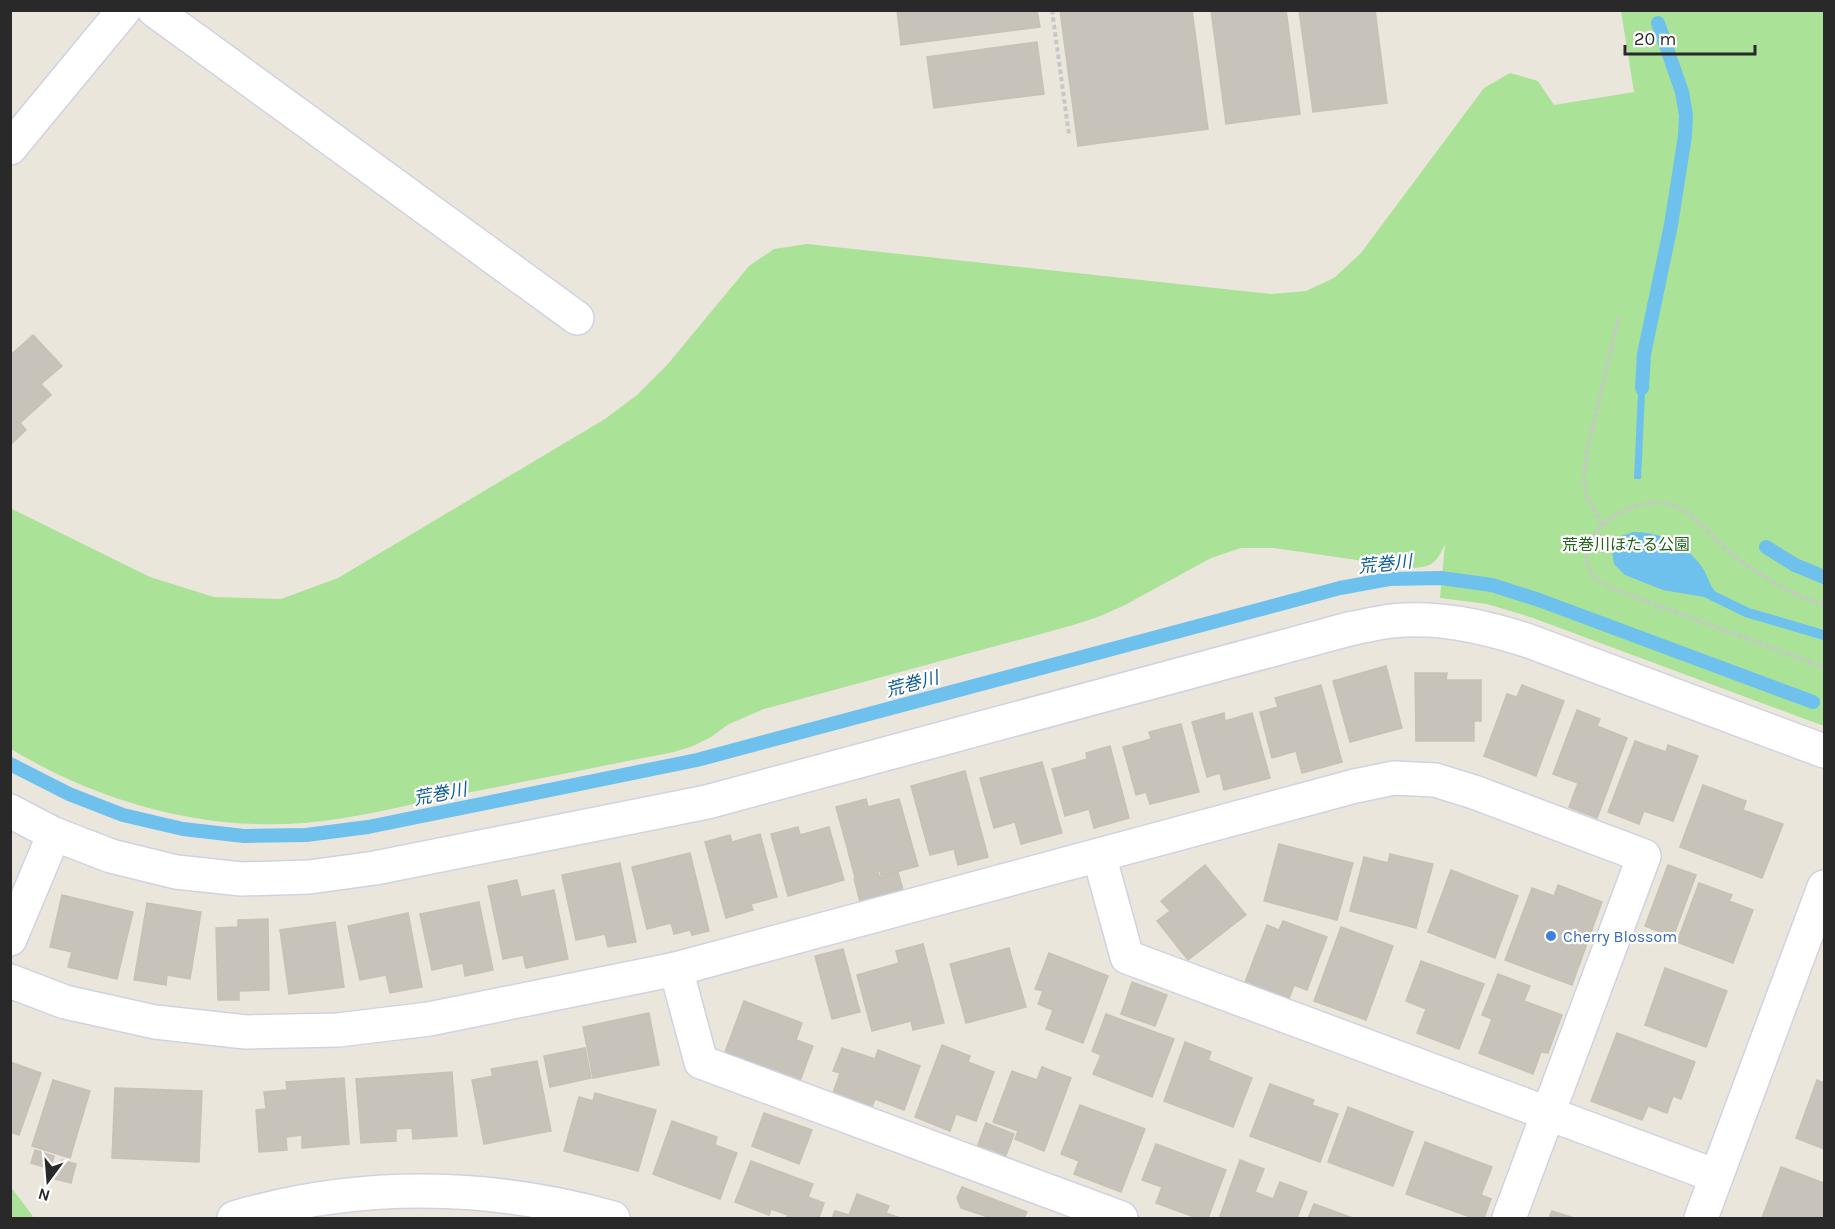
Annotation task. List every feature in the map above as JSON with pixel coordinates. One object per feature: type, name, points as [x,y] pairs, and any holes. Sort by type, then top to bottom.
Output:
[{"type":"street","points":[[10,148],[124,10]]},
{"type":"street","points":[[154,10],[577,318]]},
{"type":"street","points":[[10,811],[54,834],[111,856],[187,873],[242,879],[309,877],[375,868],[707,802],[1349,629],[1393,621],[1438,620],[1483,627],[1526,640],[1824,751]]},
{"type":"street","points":[[10,981],[65,1002],[155,1022],[246,1032],[338,1030],[429,1019],[676,969],[1355,786],[1394,778],[1435,780],[1644,856],[1509,1218]]},
{"type":"street","points":[[10,939],[54,834]]},
{"type":"street","points":[[1099,855],[1127,957],[1716,1176]]},
{"type":"street","points":[[1701,1218],[1824,886]]},
{"type":"street","points":[[676,969],[701,1062],[1121,1218]]},
{"type":"street","points":[[234,1218],[268,1208],[328,1197],[389,1191],[440,1191],[512,1196],[572,1207],[613,1218]]},
{"type":"path","points":[[1052,10],[1069,135]]},
{"type":"path","points":[[1602,525],[1587,498],[1584,475],[1587,451],[1619,316]]},
{"type":"path","points":[[1824,604],[1783,587],[1751,569],[1694,518],[1680,508],[1663,503],[1645,503],[1628,508],[1602,525],[1590,541],[1585,556],[1591,572],[1602,583],[1616,590],[1824,667]]},
{"type":"green space","name":"荒巻川ほたる公園","points":[[1621,11],[1824,11],[1824,726],[1533,618],[1487,604],[1440,598],[1445,544],[1433,563],[1412,568],[1274,548],[1241,548],[1211,558],[1125,605],[1098,617],[764,709],[729,724],[693,746],[674,752],[342,818],[304,823],[265,824],[189,817],[115,798],[45,768],[11,749],[10,508],[150,577],[214,597],[281,599],[338,578],[605,419],[637,395],[667,365],[749,266],[774,249],[807,244],[1271,294],[1306,291],[1334,278],[1361,253],[1484,88],[1510,73],[1538,81],[1554,105],[1634,92]]},
{"type":"green space","points":[[11,1187],[32,1215],[33,1218],[11,1218]]},
{"type":"water","points":[[1639,371],[1646,371],[1641,479],[1634,479]]},
{"type":"water","points":[[1633,532],[1653,534],[1681,546],[1696,559],[1716,592],[1749,608],[1824,630],[1823,640],[1745,617],[1704,597],[1663,590],[1625,575],[1614,564],[1612,550],[1619,537]]},
{"type":"building","points":[[897,10],[1037,10],[1040,27],[901,45]]},
{"type":"building","points":[[1060,10],[1192,10],[1208,129],[1078,146]]},
{"type":"building","points":[[1211,10],[1286,10],[1300,114],[1226,124]]},
{"type":"building","points":[[1299,10],[1375,10],[1387,103],[1313,112]]},
{"type":"building","points":[[1037,42],[1044,94],[934,108],[927,57]]},
{"type":"building","points":[[33,335],[62,366],[41,384],[51,395],[20,423],[26,430],[10,445],[10,351],[13,353]]},
{"type":"building","points":[[1386,666],[1402,728],[1350,742],[1333,681]]},
{"type":"building","points":[[1415,673],[1447,673],[1446,680],[1481,680],[1481,721],[1474,721],[1474,741],[1416,741]]},
{"type":"building","points":[[1321,685],[1342,762],[1302,773],[1296,751],[1272,758],[1260,712],[1278,707],[1275,698]]},
{"type":"building","points":[[1522,685],[1564,701],[1536,776],[1484,756],[1507,694],[1517,697]]},
{"type":"building","points":[[1577,710],[1600,719],[1597,726],[1627,738],[1597,818],[1569,807],[1578,783],[1553,774]]},
{"type":"building","points":[[1224,713],[1225,721],[1252,713],[1270,778],[1224,790],[1220,773],[1207,777],[1192,722]]},
{"type":"building","points":[[1181,724],[1199,792],[1150,804],[1146,792],[1136,795],[1123,747],[1151,739],[1149,732]]},
{"type":"building","points":[[1635,741],[1666,752],[1668,745],[1698,756],[1673,821],[1644,811],[1639,824],[1608,812]]},
{"type":"building","points":[[1110,746],[1129,818],[1094,828],[1089,809],[1065,816],[1052,769],[1087,759],[1086,753]]},
{"type":"building","points":[[1042,762],[1062,833],[1021,844],[1015,822],[994,828],[980,778]]},
{"type":"building","points":[[965,771],[988,857],[958,865],[954,849],[930,855],[911,786]]},
{"type":"building","points":[[1703,785],[1746,801],[1743,810],[1783,824],[1762,878],[1680,847]]},
{"type":"building","points":[[866,799],[868,807],[899,799],[918,866],[881,876],[880,871],[855,877],[836,807]]},
{"type":"building","points":[[798,827],[800,835],[829,827],[844,880],[788,896],[771,834]]},
{"type":"building","points":[[760,834],[777,897],[751,904],[753,910],[726,918],[705,842],[730,835],[732,842]]},
{"type":"building","points":[[1279,844],[1353,863],[1337,920],[1264,901]]},
{"type":"building","points":[[690,853],[709,931],[692,935],[690,930],[674,934],[671,923],[647,929],[632,867]]},
{"type":"building","points":[[1390,854],[1433,864],[1416,928],[1350,911],[1364,857],[1388,863]]},
{"type":"building","points":[[620,863],[636,942],[608,947],[605,934],[576,940],[562,875]]},
{"type":"building","points":[[1205,865],[1246,915],[1188,960],[1157,921],[1170,911],[1161,901]]},
{"type":"building","points":[[1668,865],[1696,875],[1673,937],[1645,926]]},
{"type":"building","points":[[1451,870],[1518,896],[1495,958],[1428,932]]},
{"type":"building","points":[[898,872],[903,890],[860,902],[854,878],[878,873],[880,878]]},
{"type":"building","points":[[517,880],[521,897],[554,890],[568,959],[526,968],[523,955],[503,959],[488,886]]},
{"type":"building","points":[[1699,883],[1732,895],[1729,901],[1753,910],[1733,963],[1677,942]]},
{"type":"building","points":[[1558,885],[1602,902],[1572,985],[1505,960],[1532,888],[1554,896]]},
{"type":"building","points":[[62,895],[133,912],[117,979],[68,967],[72,952],[50,947]]},
{"type":"building","points":[[479,902],[493,970],[465,976],[463,963],[432,970],[420,914]]},
{"type":"building","points":[[147,903],[201,912],[190,979],[167,975],[166,985],[134,980]]},
{"type":"building","points":[[408,913],[422,987],[390,993],[386,975],[360,980],[348,926]]},
{"type":"building","points":[[268,919],[269,990],[239,991],[239,1000],[218,1000],[216,928],[238,927],[238,920]]},
{"type":"building","points":[[1283,921],[1327,937],[1307,990],[1294,985],[1289,999],[1245,982],[1267,925],[1279,930]]},
{"type":"building","points":[[335,922],[344,987],[289,994],[280,930]]},
{"type":"building","points":[[1341,927],[1393,946],[1366,1020],[1314,1001]]},
{"type":"building","points":[[923,944],[944,1023],[913,1030],[911,1021],[872,1031],[857,975],[899,963],[896,951]]},
{"type":"building","points":[[1009,948],[1026,1007],[966,1023],[950,964]]},
{"type":"building","points":[[843,949],[860,1012],[832,1019],[815,956]]},
{"type":"building","points":[[1049,953],[1108,976],[1083,1043],[1046,1029],[1053,1010],[1038,1004],[1043,991],[1035,989]]},
{"type":"building","points":[[1421,961],[1484,984],[1459,1049],[1417,1033],[1426,1009],[1406,1001]]},
{"type":"building","points":[[1665,968],[1727,991],[1706,1047],[1645,1025]]},
{"type":"building","points":[[1498,974],[1530,986],[1524,1001],[1562,1015],[1548,1053],[1541,1052],[1533,1074],[1479,1053],[1492,1019],[1482,1015]]},
{"type":"building","points":[[1132,982],[1167,995],[1155,1026],[1121,1014]]},
{"type":"building","points":[[744,1001],[802,1023],[796,1040],[813,1046],[800,1081],[725,1052]]},
{"type":"building","points":[[649,1013],[659,1065],[593,1078],[583,1027]]},
{"type":"building","points":[[1106,1014],[1174,1039],[1152,1097],[1093,1074],[1101,1055],[1092,1051]]},
{"type":"building","points":[[1617,1033],[1695,1062],[1681,1099],[1673,1096],[1667,1113],[1648,1106],[1642,1120],[1591,1101]]},
{"type":"building","points":[[1185,1042],[1211,1052],[1208,1060],[1252,1078],[1233,1127],[1164,1101]]},
{"type":"building","points":[[942,1045],[970,1056],[968,1062],[994,1072],[976,1121],[956,1114],[950,1131],[915,1117]]},
{"type":"building","points":[[585,1048],[591,1078],[550,1087],[544,1056]]},
{"type":"building","points":[[842,1048],[875,1059],[878,1050],[920,1066],[904,1110],[875,1099],[872,1107],[833,1093],[840,1073],[833,1071]]},
{"type":"building","points":[[537,1061],[551,1131],[484,1144],[472,1080],[493,1076],[491,1069]]},
{"type":"building","points":[[10,1062],[41,1073],[19,1135],[10,1132]]},
{"type":"building","points":[[1042,1067],[1071,1078],[1044,1151],[1015,1139],[1018,1131],[993,1122],[1012,1071],[1037,1080]]},
{"type":"building","points":[[452,1072],[457,1136],[413,1139],[412,1128],[396,1129],[396,1141],[361,1143],[356,1079]]},
{"type":"building","points":[[344,1078],[349,1144],[302,1148],[302,1135],[286,1137],[287,1150],[259,1152],[256,1110],[266,1109],[264,1092],[287,1090],[286,1082]]},
{"type":"building","points":[[53,1080],[90,1091],[70,1158],[32,1146]]},
{"type":"building","points":[[1817,1080],[1824,1083],[1824,1149],[1796,1138]]},
{"type":"building","points":[[1270,1084],[1314,1100],[1312,1105],[1338,1114],[1320,1162],[1250,1136]]},
{"type":"building","points":[[115,1088],[202,1091],[199,1162],[112,1158]]},
{"type":"building","points":[[595,1093],[656,1110],[638,1171],[564,1151],[579,1097],[593,1101]]},
{"type":"building","points":[[1080,1105],[1145,1129],[1121,1192],[1074,1174],[1079,1161],[1061,1154]]},
{"type":"building","points":[[1348,1107],[1413,1132],[1393,1186],[1328,1162]]},
{"type":"building","points":[[764,1113],[812,1130],[799,1164],[752,1146]]},
{"type":"building","points":[[672,1121],[717,1137],[715,1145],[737,1153],[720,1199],[653,1174]]},
{"type":"building","points":[[986,1123],[1014,1134],[1005,1158],[977,1147]]},
{"type":"building","points":[[1425,1142],[1492,1167],[1481,1195],[1491,1199],[1484,1218],[1473,1218],[1406,1194]]},
{"type":"building","points":[[1156,1144],[1226,1170],[1208,1218],[1197,1218],[1156,1203],[1162,1187],[1142,1180]]},
{"type":"building","points":[[35,1150],[54,1156],[50,1169],[31,1163]]},
{"type":"building","points":[[62,1160],[76,1164],[71,1183],[55,1179]]},
{"type":"building","points":[[1240,1160],[1264,1169],[1255,1192],[1273,1199],[1280,1182],[1307,1192],[1297,1218],[1226,1218],[1220,1216]]},
{"type":"building","points":[[751,1161],[813,1184],[808,1197],[824,1203],[819,1218],[786,1218],[788,1215],[771,1209],[769,1215],[735,1202]]},
{"type":"building","points":[[1781,1167],[1824,1183],[1824,1218],[1762,1218]]},
{"type":"building","points":[[962,1187],[1027,1212],[1024,1218],[991,1218],[961,1208],[957,1198]]},
{"type":"building","points":[[857,1194],[889,1206],[886,1213],[900,1218],[832,1218],[835,1211],[849,1215]]},
{"type":"building","points":[[1314,1204],[1353,1218],[1308,1218]]},
{"type":"building","points":[[1552,1211],[1574,1218],[1549,1218]]},
{"type":"waterway","points":[[1642,388],[1644,354],[1671,225],[1685,136],[1686,115],[1682,92],[1658,23]]},
{"type":"waterway","points":[[1766,547],[1795,565],[1824,577]]},
{"type":"waterway","name":"荒巻川","points":[[10,764],[69,794],[123,815],[183,829],[244,836],[306,835],[368,827],[697,760],[1340,588],[1389,579],[1441,578],[1492,585],[1539,600],[1813,702]]},
{"type":"place","name":"Cherry Blossom","points":[[1551,936]]}]
